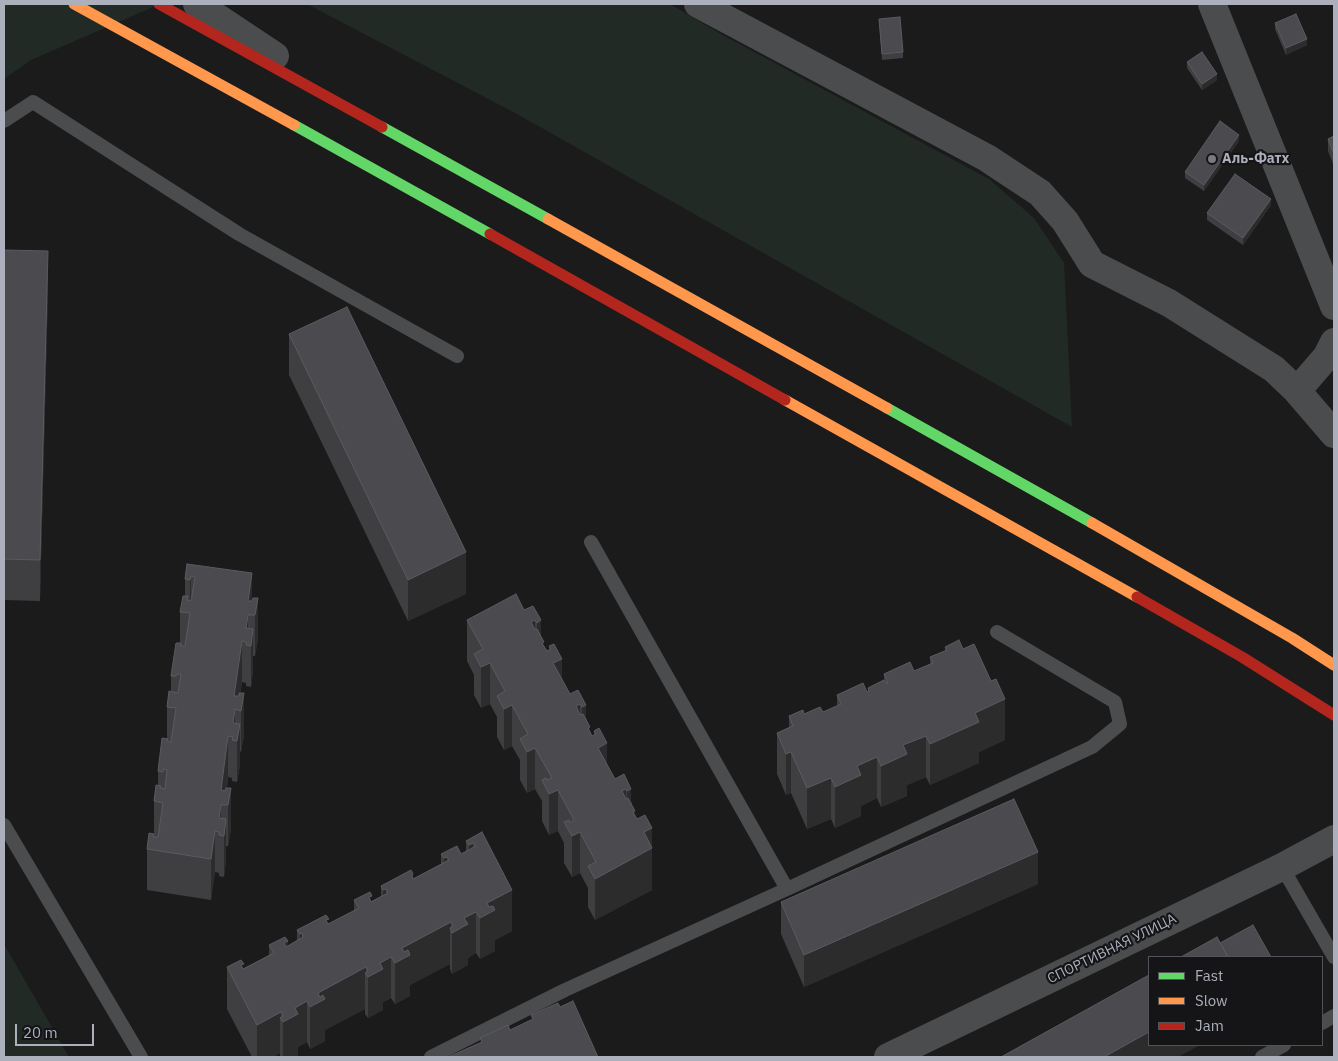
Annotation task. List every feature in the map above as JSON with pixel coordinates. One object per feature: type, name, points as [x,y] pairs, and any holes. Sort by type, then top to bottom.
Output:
[{"type":"street","points":[[74,4],[382,174],[1168,614],[1334,715]]},
{"type":"street","points":[[159,4],[1105,530],[1292,638],[1334,665]]},
{"type":"street","points":[[197,4],[383,127]]},
{"type":"street","points":[[698,4],[987,158],[1040,193],[1065,221],[1092,264],[1170,303],[1274,369],[1297,391],[1334,434]]},
{"type":"street","points":[[1212,4],[1334,306]]},
{"type":"street","points":[[1297,391],[1327,356],[1334,342]]},
{"type":"street","name":"СПОРТИВНАЯ УЛИЦА","points":[[888,1057],[1282,867],[1334,839]]},
{"type":"lane","points":[[4,122],[33,102],[239,234],[457,356]]},
{"type":"lane","points":[[591,542],[787,889]]},
{"type":"lane","points":[[431,1057],[565,990],[1092,747],[1120,724],[1115,702],[997,632]]},
{"type":"lane","points":[[4,825],[141,1057]]},
{"type":"lane","points":[[1282,867],[1334,957]]},
{"type":"lane","points":[[1323,1022],[1334,1016]]},
{"type":"lane","points":[[1262,1057],[1282,1046]]},
{"type":"shaded area","points":[[4,4],[160,4],[31,60],[4,79]]},
{"type":"shaded area","points":[[307,4],[670,4],[721,34],[989,179],[1034,218],[1064,263],[1072,427],[517,114]]},
{"type":"shaded area","points":[[4,944],[69,1057],[4,1057]]},
{"type":"building","points":[[1296,14],[1307,39],[1286,48],[1275,23]]},
{"type":"building","points":[[900,17],[903,52],[882,54],[879,19]]},
{"type":"building","points":[[1202,52],[1217,74],[1202,84],[1187,62]]},
{"type":"building","name":"Аль-Фатх","points":[[1220,121],[1239,135],[1204,185],[1185,172]]},
{"type":"building","points":[[1334,136],[1334,154],[1328,139]]},
{"type":"building","points":[[1235,174],[1271,199],[1243,238],[1207,213]]},
{"type":"building","points":[[4,250],[48,251],[40,560],[4,559]]},
{"type":"building","points":[[347,307],[466,552],[408,580],[289,334]]},
{"type":"building","points":[[187,564],[252,573],[248,601],[258,598],[255,615],[248,615],[246,628],[253,629],[251,646],[246,645],[246,642],[242,641],[234,696],[244,693],[241,711],[235,709],[233,723],[240,724],[237,741],[232,740],[233,737],[228,736],[221,790],[225,791],[226,788],[231,788],[228,805],[221,805],[219,818],[226,819],[224,836],[219,835],[219,832],[215,831],[211,859],[147,849],[149,833],[154,834],[153,837],[158,837],[163,803],[154,801],[156,785],[165,789],[167,770],[163,769],[163,772],[158,771],[162,738],[168,739],[167,741],[171,742],[176,708],[167,707],[169,691],[178,693],[181,674],[171,676],[176,643],[181,643],[181,646],[185,646],[190,613],[180,612],[183,596],[188,596],[187,600],[191,601],[195,577],[191,576],[190,580],[185,579]]},
{"type":"building","points":[[516,594],[524,610],[533,606],[541,620],[537,623],[535,620],[531,622],[535,630],[537,629],[547,651],[551,649],[549,646],[554,644],[562,659],[553,663],[570,694],[578,690],[586,705],[582,707],[580,704],[576,706],[580,715],[583,714],[590,727],[588,728],[592,736],[596,734],[594,731],[599,728],[607,743],[598,748],[615,779],[624,774],[631,789],[622,791],[635,811],[633,812],[637,819],[645,815],[652,828],[644,832],[652,848],[595,879],[588,866],[596,862],[580,832],[572,836],[564,822],[569,820],[570,823],[574,820],[558,790],[549,794],[542,780],[552,778],[535,748],[527,752],[520,739],[528,734],[512,705],[504,709],[497,696],[505,691],[490,663],[481,667],[474,654],[483,649],[467,620]]},
{"type":"building","points":[[959,640],[963,649],[974,644],[991,681],[996,679],[1005,699],[975,713],[979,722],[930,744],[926,736],[903,745],[907,754],[881,766],[877,757],[857,766],[861,775],[835,787],[831,778],[807,788],[791,752],[786,754],[777,733],[793,726],[789,716],[803,710],[804,714],[820,707],[823,712],[841,704],[837,695],[863,683],[867,692],[869,691],[868,688],[884,680],[888,683],[884,674],[910,662],[914,671],[933,663],[930,657],[947,650],[945,647]]},
{"type":"building","points":[[1014,799],[1038,852],[804,955],[781,902]]},
{"type":"building","points":[[482,832],[512,890],[487,903],[489,907],[493,906],[495,910],[480,918],[476,912],[464,918],[468,924],[452,933],[450,928],[453,926],[451,922],[402,948],[404,952],[408,950],[410,955],[395,963],[391,957],[380,963],[383,969],[368,977],[365,973],[368,971],[366,967],[318,993],[320,997],[323,995],[325,999],[310,1007],[307,1001],[295,1008],[298,1014],[283,1022],[280,1018],[283,1016],[281,1012],[257,1025],[227,967],[241,960],[244,964],[241,965],[243,969],[274,953],[269,945],[285,937],[288,941],[284,943],[286,947],[303,937],[302,933],[300,934],[297,930],[326,915],[329,919],[326,920],[328,924],[359,908],[354,900],[370,892],[372,896],[369,897],[371,902],[388,893],[381,886],[411,870],[413,879],[449,860],[441,854],[457,846],[461,854],[476,846],[473,843],[469,845],[466,841]]},
{"type":"building","points":[[1253,925],[1270,956],[1227,956],[1220,943]]},
{"type":"building","points":[[1217,937],[1227,956],[1183,956]]},
{"type":"building","points":[[1148,976],[1148,1033],[1104,1057],[1001,1057]]},
{"type":"building","points":[[573,1001],[598,1057],[448,1057],[482,1042],[480,1038],[508,1025],[510,1030],[533,1019],[531,1015],[558,1003],[560,1007]]},
{"type":"traffic: fast","points":[[294,125],[490,234]]},
{"type":"traffic: fast","points":[[382,127],[548,219]]},
{"type":"traffic: fast","points":[[887,408],[1092,523]]},
{"type":"traffic: slow","points":[[74,4],[294,125]]},
{"type":"traffic: slow","points":[[548,219],[887,408]]},
{"type":"traffic: slow","points":[[785,400],[1137,597]]},
{"type":"traffic: slow","points":[[1092,523],[1292,638],[1334,665]]},
{"type":"traffic: jam","points":[[159,4],[382,127]]},
{"type":"traffic: jam","points":[[490,234],[785,400]]},
{"type":"traffic: jam","points":[[1137,597],[1242,657],[1334,715]]},
{"type":"place","name":"Аль-Фатх","points":[[1212,159]]}]
